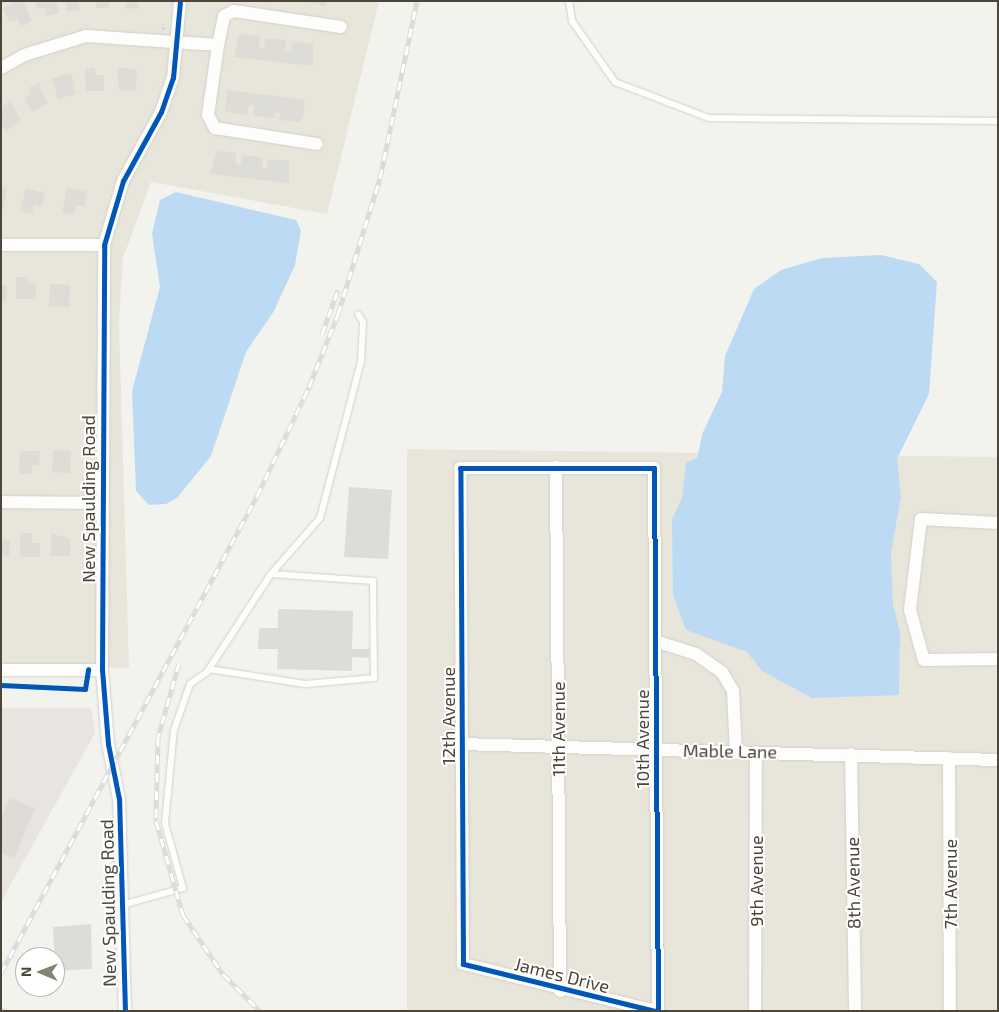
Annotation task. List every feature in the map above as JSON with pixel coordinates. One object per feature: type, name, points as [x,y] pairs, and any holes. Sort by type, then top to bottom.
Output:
[{"type":"street","name":"New Spaulding Road","points":[[125,1011],[119,799],[108,744],[102,670],[100,503],[104,245],[123,181],[161,112],[173,78],[180,1]]},
{"type":"street","points":[[317,144],[215,128],[208,115],[224,16],[234,11],[341,28]]},
{"type":"street","points":[[1,68],[24,55],[86,36],[218,45]]},
{"type":"street","points":[[1,245],[104,245]]},
{"type":"street","name":"12th Avenue","points":[[463,964],[460,468],[556,467]]},
{"type":"street","name":"10th Avenue","points":[[556,467],[654,468],[656,1011]]},
{"type":"street","name":"11th Avenue","points":[[556,467],[560,991]]},
{"type":"street","points":[[1,502],[100,503]]},
{"type":"street","points":[[998,523],[921,519],[910,610],[924,660],[998,659]]},
{"type":"street","points":[[656,641],[696,654],[722,672],[733,691],[736,753]]},
{"type":"street","points":[[1,670],[102,670]]},
{"type":"street","name":"Mable Lane","points":[[462,744],[558,745],[736,753],[851,754],[998,760]]},
{"type":"street","name":"9th Avenue","points":[[755,1011],[756,752]]},
{"type":"street","name":"8th Avenue","points":[[851,754],[854,1011]]},
{"type":"street","name":"7th Avenue","points":[[949,758],[950,1011]]},
{"type":"street","name":"James Drive","points":[[463,964],[560,991],[656,1011]]},
{"type":"lane","points":[[569,1],[572,21],[615,82],[709,118],[998,121]]},
{"type":"lane","points":[[122,905],[183,888],[165,824],[174,730],[190,684],[209,668],[271,574],[320,518],[361,362],[363,322],[358,314]]},
{"type":"lane","points":[[209,668],[305,684],[374,678],[373,581],[271,574]]},
{"type":"shaded area","points":[[1,1],[379,1],[327,214],[151,182],[123,258],[119,321],[129,668],[1,666]]},
{"type":"shaded area","points":[[407,449],[998,457],[998,1011],[407,1011]]},
{"type":"shaded area","points":[[1,708],[91,708],[95,733],[1,902]]},
{"type":"water","points":[[176,192],[296,220],[301,231],[295,265],[274,311],[246,352],[211,456],[177,498],[166,504],[149,505],[136,491],[132,391],[160,287],[152,234],[160,200]]},
{"type":"water","points":[[881,255],[919,264],[937,282],[929,394],[897,459],[901,496],[891,553],[893,605],[900,632],[899,695],[812,698],[762,671],[747,652],[686,630],[673,595],[672,519],[682,498],[686,463],[697,458],[703,432],[722,392],[725,356],[754,289],[781,270],[822,258]]},
{"type":"building","points":[[16,1],[23,1],[32,21],[21,26],[18,19],[9,22],[3,8]]},
{"type":"building","points":[[35,1],[56,1],[59,13],[47,16],[45,7],[37,9]]},
{"type":"building","points":[[66,1],[78,1],[79,10],[67,11]]},
{"type":"building","points":[[96,1],[109,1],[109,8],[96,8]]},
{"type":"building","points":[[126,1],[138,1],[138,9],[126,8]]},
{"type":"building","points":[[302,1],[327,1],[326,6]]},
{"type":"building","points":[[239,34],[260,36],[259,47],[264,48],[266,38],[286,40],[285,51],[291,51],[292,41],[313,44],[313,66],[234,57]]},
{"type":"building","points":[[95,68],[95,75],[104,75],[104,91],[86,91],[85,69]]},
{"type":"building","points":[[117,68],[137,69],[136,91],[119,90]]},
{"type":"building","points":[[71,73],[76,94],[58,99],[52,79]]},
{"type":"building","points":[[39,83],[47,104],[32,112],[25,98],[31,94],[28,88]]},
{"type":"building","points":[[227,90],[305,100],[303,117],[300,122],[279,120],[280,113],[275,113],[274,118],[253,116],[254,105],[249,105],[247,115],[225,112]]},
{"type":"building","points":[[9,101],[21,119],[7,131],[1,125],[1,108]]},
{"type":"building","points":[[216,151],[236,153],[235,164],[241,165],[242,155],[263,157],[262,168],[267,168],[268,159],[289,161],[289,183],[210,174]]},
{"type":"building","points":[[1,187],[7,188],[3,210],[1,210]]},
{"type":"building","points":[[26,188],[45,193],[42,207],[34,205],[32,214],[20,211]]},
{"type":"building","points":[[67,188],[87,192],[84,207],[76,205],[74,215],[62,213]]},
{"type":"building","points":[[16,277],[28,277],[28,283],[36,283],[36,299],[16,299]]},
{"type":"building","points":[[50,284],[70,285],[69,307],[49,306]]},
{"type":"building","points":[[1,285],[7,285],[6,301],[1,301]]},
{"type":"building","points":[[53,450],[71,451],[70,473],[52,472]]},
{"type":"building","points":[[20,451],[40,451],[39,466],[32,465],[31,474],[19,474]]},
{"type":"building","points":[[349,487],[392,490],[388,559],[344,557]]},
{"type":"building","points":[[1,533],[3,540],[10,540],[9,556],[1,555]]},
{"type":"building","points":[[20,533],[32,533],[32,543],[40,543],[40,557],[20,557]]},
{"type":"building","points":[[51,533],[70,539],[70,556],[51,556]]},
{"type":"building","points":[[278,609],[353,611],[352,649],[369,649],[369,658],[352,657],[352,671],[277,669],[278,649],[258,649],[259,628],[278,628]]},
{"type":"building","points":[[10,798],[35,809],[14,858],[1,853],[1,819]]},
{"type":"building","points":[[91,924],[92,969],[65,970],[65,947],[54,947],[53,927]]},
{"type":"railway","points":[[1,973],[257,496],[309,387],[338,314],[380,178],[417,1]]},
{"type":"railway","points":[[322,334],[338,290]]},
{"type":"railway","points":[[179,663],[158,737],[156,821],[183,915],[223,974],[260,1011]]},
{"type":"railway","points":[[1,1010],[7,1011]]},
{"type":"cycle path","points":[[125,1011],[119,799],[108,744],[102,670],[104,245],[123,181],[161,112],[173,78],[180,1]]},
{"type":"cycle path","points":[[655,1011],[463,964],[460,468],[654,468],[658,1011]]},
{"type":"cycle path","points":[[1,685],[85,689],[88,669]]}]
